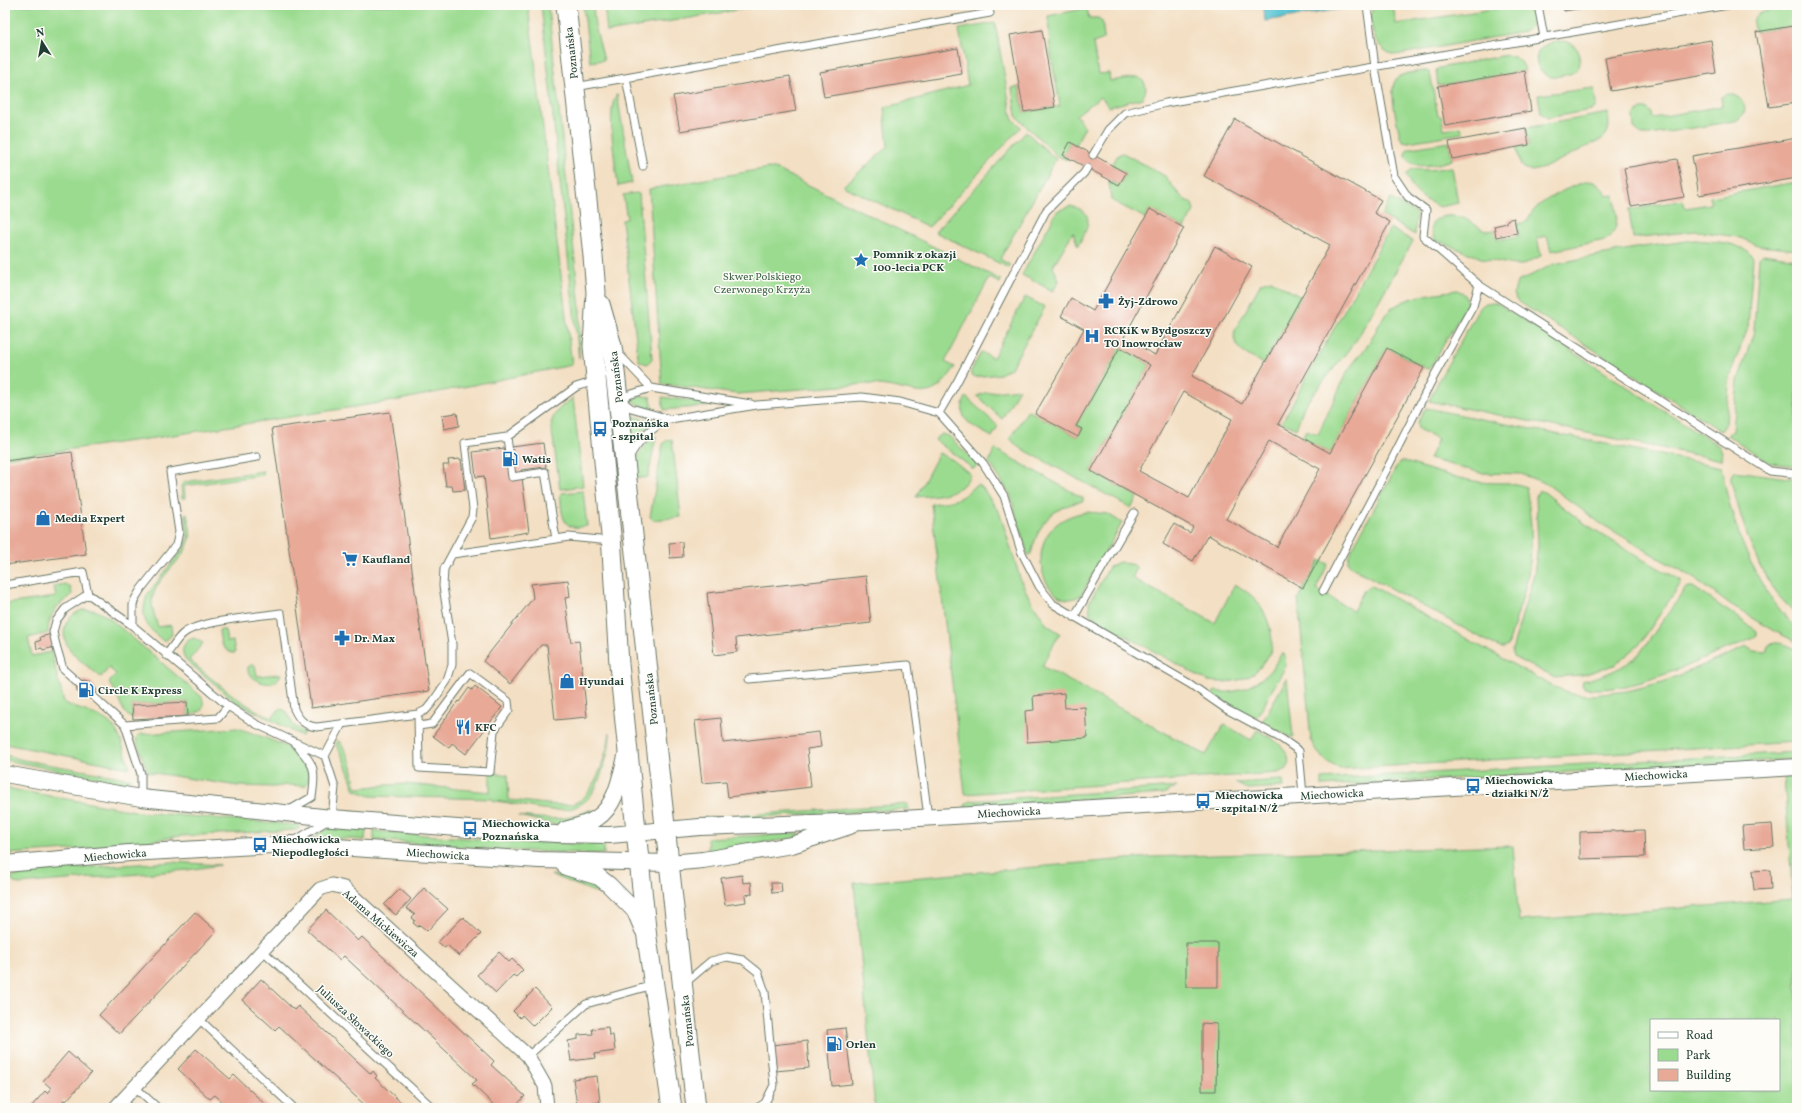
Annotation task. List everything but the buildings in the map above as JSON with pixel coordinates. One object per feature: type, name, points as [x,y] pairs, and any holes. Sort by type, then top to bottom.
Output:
[{"type":"main road","name":"Poznańska","points":[[566,5],[596,292],[593,346],[595,381],[608,399],[626,465],[669,864],[698,1107]]},
{"type":"main road","name":"Poznańska","points":[[596,292],[612,346],[608,399],[611,541],[615,617],[627,751],[647,938],[672,1108]]},
{"type":"street","points":[[556,834],[596,819],[605,811],[616,791],[627,751]]},
{"type":"street","name":"Miechowicka","points":[[5,774],[141,798],[332,818],[556,834],[610,835],[666,829],[867,821],[1797,767]]},
{"type":"street","name":"Miechowicka","points":[[5,864],[129,853],[290,844],[539,860],[669,864],[704,860],[792,845],[867,821]]},
{"type":"street","points":[[539,860],[568,867],[599,878],[635,911],[647,938]]},
{"type":"street","points":[[5,875],[33,862]]},
{"type":"street","name":"Adama Mickiewicza","points":[[115,1108],[320,889],[332,885],[344,888],[528,1056],[545,1086],[547,1108]]},
{"type":"lane","points":[[1367,5],[1375,67],[1394,176],[1408,198],[1426,210],[1423,236],[1478,285],[1770,471],[1797,474]]},
{"type":"lane","points":[[1538,5],[1544,37]]},
{"type":"lane","points":[[1093,155],[1108,130],[1125,113],[1166,103],[1728,5]]},
{"type":"lane","points":[[575,87],[990,13]]},
{"type":"lane","points":[[626,78],[643,166]]},
{"type":"lane","points":[[939,413],[957,382],[1046,211],[1084,173],[1087,168]]},
{"type":"lane","points":[[1323,591],[1433,378],[1473,306],[1478,285]]},
{"type":"lane","points":[[612,346],[651,388]]},
{"type":"lane","points":[[166,655],[184,632],[192,629],[211,624],[281,613],[291,694],[298,719],[311,726],[342,724],[418,714],[426,710],[437,697],[447,681],[452,666],[452,644],[443,580],[446,565],[472,517],[473,509],[465,443],[507,437],[576,387],[595,381]]},
{"type":"lane","points":[[608,399],[651,388],[757,405]]},
{"type":"lane","points":[[626,465],[634,447],[645,434],[670,419],[757,405],[862,397],[900,402],[939,413],[983,463],[1004,496],[1021,551],[1039,586],[1053,604],[1190,684],[1226,710],[1282,739],[1299,751],[1303,795]]},
{"type":"lane","points":[[608,399],[631,408],[670,419]]},
{"type":"lane","points":[[507,437],[512,477],[545,472],[556,539]]},
{"type":"lane","points":[[133,626],[133,605],[135,599],[141,589],[176,545],[179,532],[170,472],[257,457]]},
{"type":"lane","points":[[1074,617],[1134,513]]},
{"type":"lane","points":[[453,554],[569,537],[611,541]]},
{"type":"lane","points":[[5,585],[83,572],[88,594],[133,626],[228,706],[256,724],[325,756]]},
{"type":"lane","points":[[88,594],[65,609],[56,621],[53,632],[56,645],[64,668],[125,725],[141,774],[141,798]]},
{"type":"lane","points":[[749,679],[908,665],[928,817]]},
{"type":"lane","points":[[418,714],[419,768],[490,772],[494,731],[509,710],[508,701],[470,673],[432,724],[419,726]]},
{"type":"lane","points":[[125,725],[218,718],[228,706]]},
{"type":"lane","points":[[290,844],[332,818],[335,787],[325,756],[342,724]]},
{"type":"lane","points":[[284,813],[312,797],[313,789],[313,765],[292,740]]},
{"type":"lane","name":"Juliusza Słowackiego","points":[[263,951],[433,1108]]},
{"type":"lane","points":[[683,985],[711,961],[727,957],[743,960],[758,972],[765,992],[774,1084],[766,1103],[757,1108]]},
{"type":"lane","points":[[528,1056],[586,1004],[654,985]]},
{"type":"lane","points":[[199,1019],[294,1108]]},
{"type":"lane","points":[[135,1087],[158,1108]]},
{"type":"green space","points":[[5,5],[528,5],[572,365],[399,400],[154,438],[5,458]]},
{"type":"green space","points":[[541,5],[548,5],[580,309],[579,359]]},
{"type":"green space","points":[[583,5],[593,5],[595,26],[604,60],[590,62]]},
{"type":"green space","points":[[604,5],[767,5],[607,32]]},
{"type":"green space","points":[[1374,5],[1393,5],[1396,24],[1517,5],[1533,5],[1534,21],[1524,32],[1395,55],[1382,48],[1374,35],[1371,19]]},
{"type":"green space","points":[[1789,5],[1797,5],[1797,46],[1793,26],[1756,32],[1753,25],[1757,15],[1769,10],[1789,7]]},
{"type":"green space","points":[[1087,8],[1089,18],[1098,18],[1102,21],[1104,37],[1102,40],[1093,43],[1098,74],[1109,73],[1110,81],[1138,77],[1145,84],[1146,89],[1142,98],[1109,107],[1101,97],[1076,115],[1085,127],[1075,145],[1070,142],[1063,155],[1068,158],[1067,160],[1057,156],[1016,116],[1012,88],[1019,87],[1024,112],[1060,106],[1050,49],[1048,16]]},
{"type":"green space","points":[[995,23],[1012,118],[1021,127],[929,227],[843,186],[888,147],[884,108],[968,85],[959,29]]},
{"type":"green space","points":[[1565,41],[1575,46],[1578,50],[1580,55],[1579,65],[1577,69],[1570,74],[1554,77],[1548,76],[1540,70],[1538,66],[1538,53],[1540,49],[1546,45]]},
{"type":"green space","points":[[1507,55],[1519,60],[1525,71],[1438,86],[1436,70],[1439,68]]},
{"type":"green space","points":[[1424,71],[1430,73],[1438,116],[1441,116],[1444,129],[1461,127],[1463,133],[1408,142],[1403,141],[1400,137],[1393,98],[1394,83],[1399,76]]},
{"type":"green space","points":[[1594,88],[1596,104],[1595,108],[1591,110],[1547,118],[1541,113],[1538,95]]},
{"type":"green space","points":[[617,94],[632,183],[618,186],[612,138],[612,112]]},
{"type":"green space","points":[[1726,94],[1738,97],[1744,104],[1744,113],[1741,118],[1735,121],[1650,135],[1643,135],[1634,128],[1633,116],[1641,109],[1648,109],[1652,113],[1653,118],[1722,106],[1721,97]]},
{"type":"green space","points":[[1608,113],[1608,130],[1602,139],[1544,168],[1532,171],[1521,165],[1516,147],[1529,145],[1526,128]]},
{"type":"green space","points":[[1026,132],[1056,159],[1000,259],[1010,265],[1009,268],[935,232]]},
{"type":"green space","points":[[1449,142],[1452,160],[1446,162],[1426,166],[1413,164],[1408,160],[1405,154],[1407,150],[1411,148]]},
{"type":"green space","points":[[1123,153],[1165,176],[1185,200],[1192,203],[1194,211],[1184,228],[1150,209],[1145,218],[1111,200],[1110,181],[1119,185],[1126,173],[1112,165],[1118,155]]},
{"type":"green space","points":[[1452,167],[1458,203],[1439,207],[1419,195],[1412,187],[1406,175],[1412,169],[1429,170]]},
{"type":"green space","name":"Skwer Polskiego Czerwonego Krzyża","points":[[769,168],[778,170],[1001,280],[1000,283],[989,278],[945,362],[955,367],[940,386],[926,392],[866,384],[737,394],[662,384],[649,189]]},
{"type":"green space","points":[[1590,181],[1599,184],[1608,196],[1614,195],[1617,214],[1616,226],[1614,231],[1605,240],[1551,251],[1547,236],[1537,238],[1541,256],[1522,265],[1514,265],[1484,259],[1435,240],[1432,233],[1431,227],[1433,222],[1441,217],[1454,216],[1467,220],[1485,231],[1496,230],[1497,240],[1519,236],[1517,224],[1527,222],[1530,215],[1541,204],[1558,193]]},
{"type":"green space","points":[[1797,182],[1797,250],[1760,246],[1738,237],[1696,231],[1633,238],[1629,210],[1683,200],[1685,208],[1710,204],[1710,197]]},
{"type":"green space","points":[[639,194],[652,359],[647,364],[639,361],[638,356],[622,220],[627,219],[623,195]]},
{"type":"green space","points":[[1391,199],[1416,213],[1415,235],[1381,215]]},
{"type":"green space","points":[[1070,206],[1079,208],[1084,212],[1087,216],[1087,227],[1078,246],[1073,232],[1053,266],[1059,281],[1053,291],[1022,275],[1057,211]]},
{"type":"green space","points":[[1390,228],[1413,241],[1357,339],[1304,406],[1296,429],[1282,422]]},
{"type":"green space","points":[[1695,240],[1735,245],[1748,252],[1753,258],[1748,328],[1733,367],[1729,383],[1726,423],[1721,431],[1516,300],[1514,293],[1517,282],[1554,264],[1635,248]]},
{"type":"green space","points":[[1763,254],[1797,259],[1797,466],[1770,463],[1727,435],[1733,431],[1738,381],[1754,331],[1759,258]]},
{"type":"green space","points":[[1271,280],[1301,297],[1264,364],[1242,352],[1235,343],[1234,337],[1235,330],[1261,283]]},
{"type":"green space","points":[[1457,290],[1465,295],[1467,304],[1429,370],[1387,348],[1330,453],[1302,438],[1306,430],[1318,434],[1345,374],[1369,343],[1380,322],[1392,308],[1409,299],[1419,296]]},
{"type":"green space","points":[[1025,297],[1045,307],[1011,368],[1000,374],[975,377],[970,373],[981,352],[993,358]]},
{"type":"green space","points":[[1486,303],[1497,303],[1719,446],[1722,452],[1721,460],[1429,401],[1441,376],[1480,307]]},
{"type":"green space","points":[[1120,347],[1150,365],[1091,471],[1138,497],[1131,508],[1017,446],[1010,438],[1028,410],[1078,437],[1082,429],[1076,426]]},
{"type":"green space","points":[[1019,389],[1002,419],[977,396],[985,393]]},
{"type":"green space","points":[[642,396],[651,397],[653,411],[630,400]]},
{"type":"green space","points":[[662,397],[717,404],[718,405],[664,410]]},
{"type":"green space","points":[[966,397],[998,426],[992,437],[973,426],[964,417],[963,405]]},
{"type":"green space","points":[[573,398],[583,486],[560,489],[551,424],[554,415],[562,406]]},
{"type":"green space","points":[[1426,408],[1721,467],[1731,510],[1747,554],[1768,594],[1797,628],[1797,642],[1772,630],[1730,605],[1693,577],[1600,523],[1547,484],[1521,474],[1482,473],[1429,459],[1438,439],[1418,429],[1417,423]]},
{"type":"green space","points":[[630,415],[654,422],[654,424],[644,429],[632,442]]},
{"type":"green space","points":[[942,434],[949,436],[977,464],[975,468],[972,469],[935,440]]},
{"type":"green space","points":[[656,436],[648,477],[635,479],[635,466],[639,454],[646,444]]},
{"type":"green space","points":[[672,439],[681,517],[654,520],[650,517],[663,444],[667,440]]},
{"type":"green space","points":[[995,449],[1083,498],[1083,501],[1062,508],[1048,518],[1042,525],[1031,554],[1028,555],[1010,494],[989,462]]},
{"type":"green space","points":[[939,453],[953,460],[970,474],[961,487],[955,490],[939,495],[916,497]]},
{"type":"green space","points":[[1402,461],[1460,478],[1486,483],[1515,484],[1526,487],[1531,523],[1529,570],[1508,646],[1500,648],[1353,568],[1348,563],[1348,557],[1399,462]]},
{"type":"green space","points":[[263,471],[263,475],[184,486],[185,498],[182,498],[181,486],[184,482]]},
{"type":"green space","points":[[1734,471],[1797,479],[1797,615],[1778,595],[1755,555],[1739,510],[1731,481],[1731,476]]},
{"type":"green space","points":[[978,485],[982,487],[1000,514],[1021,581],[1030,599],[1047,625],[1060,633],[1042,666],[1206,755],[1224,724],[1251,740],[1257,730],[1281,745],[1285,750],[1289,762],[1287,769],[1278,773],[965,794],[931,504],[955,500],[965,495],[973,487]]},
{"type":"green space","points":[[1539,490],[1544,492],[1581,521],[1636,556],[1681,580],[1681,583],[1639,645],[1615,665],[1582,675],[1553,677],[1514,657],[1512,650],[1534,574],[1538,546],[1536,496]]},
{"type":"green space","points":[[583,491],[587,526],[573,527],[566,522],[564,518],[560,495],[562,493]]},
{"type":"green space","points":[[1087,512],[1108,514],[1122,523],[1081,595],[1068,599],[1056,594],[1047,583],[1042,567],[1042,550],[1049,533],[1063,520]]},
{"type":"green space","points":[[187,513],[191,532],[187,547],[162,579],[153,595],[152,605],[158,627],[171,625],[172,635],[165,641],[162,640],[147,625],[144,615],[145,603],[147,595],[184,547],[188,538],[185,514]]},
{"type":"green space","points":[[1320,560],[1328,564],[1316,589],[1353,611],[1364,590],[1369,586],[1374,587],[1550,685],[1572,694],[1594,695],[1627,691],[1663,682],[1747,647],[1753,651],[1766,652],[1768,646],[1771,644],[1778,643],[1786,645],[1797,650],[1797,742],[1340,769],[1323,758],[1311,741],[1298,598]]},
{"type":"green space","points":[[1119,562],[1134,565],[1137,568],[1132,578],[1215,623],[1235,584],[1250,594],[1255,598],[1264,611],[1271,631],[1271,650],[1265,661],[1250,676],[1240,680],[1229,682],[1208,681],[1095,619],[1090,614],[1089,603],[1109,567]]},
{"type":"green space","points":[[65,584],[71,588],[72,595],[54,611],[49,622],[48,633],[28,638],[32,656],[51,652],[64,702],[95,715],[112,725],[121,740],[130,768],[5,744],[5,604],[56,597],[54,586]]},
{"type":"green space","points":[[1693,587],[1757,631],[1757,635],[1746,642],[1656,678],[1619,687],[1601,689],[1584,688],[1582,685],[1583,681],[1614,671],[1634,659],[1640,653],[1686,588]]},
{"type":"green space","points":[[82,610],[95,610],[108,617],[202,697],[204,705],[201,711],[188,716],[187,702],[132,705],[133,719],[128,716],[122,708],[116,693],[109,683],[116,674],[109,668],[101,677],[74,655],[65,641],[64,633],[67,622],[77,612]]},
{"type":"green space","points":[[219,630],[225,630],[227,642],[233,641],[235,653],[228,651],[223,647]]},
{"type":"green space","points":[[194,638],[203,643],[189,660],[229,692],[260,712],[272,718],[280,708],[286,711],[294,726],[304,732],[302,736],[236,702],[188,662],[183,655],[183,648],[187,642]]},
{"type":"green space","points":[[1283,653],[1285,656],[1286,666],[1256,718],[1214,696],[1213,693],[1215,691],[1232,692],[1255,683],[1269,672]]},
{"type":"green space","points":[[255,665],[257,676],[281,674],[274,682],[260,682],[248,672],[248,667]]},
{"type":"green space","points":[[1287,678],[1293,737],[1292,738],[1262,722]]},
{"type":"green space","points":[[238,728],[274,741],[299,755],[307,764],[309,774],[305,786],[238,786],[148,772],[136,740],[138,735],[142,734]]},
{"type":"green space","points":[[610,733],[606,759],[601,775],[593,792],[582,803],[570,809],[556,810],[493,801],[493,799],[370,796],[355,790],[343,758],[336,745],[338,740],[348,755],[357,788],[406,784],[490,792],[490,772],[508,775],[509,800],[566,805],[580,800],[588,793],[594,784],[603,763]]},
{"type":"green space","points":[[1797,752],[1797,759],[1322,786],[1322,779]]},
{"type":"green space","points":[[5,755],[23,760],[132,779],[124,783],[5,760]]},
{"type":"green space","points":[[1797,775],[1797,1108],[875,1108],[854,883],[1150,857],[1513,846],[1519,921],[1793,899],[1784,776]]},
{"type":"green space","points":[[1283,780],[1284,787],[1247,789],[1235,783]]},
{"type":"green space","points":[[1177,787],[1163,794],[964,808],[966,804],[971,801]]},
{"type":"green space","points":[[5,788],[140,812],[298,825],[300,828],[296,830],[180,836],[115,847],[7,854],[5,833]]},
{"type":"green space","points":[[908,804],[909,809],[703,820],[702,818]]},
{"type":"green space","points":[[589,810],[596,811],[565,825],[558,825],[518,816],[555,819],[572,817]]},
{"type":"green space","points":[[331,828],[366,830],[365,840],[318,837],[318,833]]},
{"type":"green space","points":[[374,831],[504,841],[604,844],[604,854],[503,850],[374,840]]},
{"type":"green space","points":[[799,833],[800,837],[708,852],[707,838]]},
{"type":"green space","points":[[172,862],[220,865],[187,870],[19,884],[14,883],[10,878],[24,873],[43,870]]},
{"type":"green space","points":[[551,875],[578,877],[600,888],[597,893]]},
{"type":"water","points":[[1263,5],[1341,5],[1341,9],[1265,21]]},
{"type":"place","name":"Pomnik z okazji 100-lecia PCK","points":[[861,260]]},
{"type":"place","name":"Żyj-Zdrowo","points":[[1106,301]]},
{"type":"place","name":"RCKiK w Bydgoszczy TO Inowrocław","points":[[1092,336]]},
{"type":"place","name":"Poznańska - szpital","points":[[600,429]]},
{"type":"place","name":"Watis","points":[[510,459]]},
{"type":"place","name":"Media Expert","points":[[43,518]]},
{"type":"place","name":"Kaufland","points":[[350,559]]},
{"type":"place","name":"Dr. Max","points":[[342,638]]},
{"type":"place","name":"Hyundai","points":[[567,681]]},
{"type":"place","name":"Circle K Express","points":[[86,690]]},
{"type":"place","name":"KFC","points":[[463,727]]},
{"type":"place","name":"Miechowicka - działki N/Ż","points":[[1473,786]]},
{"type":"place","name":"Miechowicka - szpital N/Ż","points":[[1203,801]]},
{"type":"place","name":"Miechowicka Poznańska","points":[[470,829]]},
{"type":"place","name":"Miechowicka Niepodległości","points":[[260,845]]},
{"type":"place","name":"Orlen","points":[[834,1044]]}]
